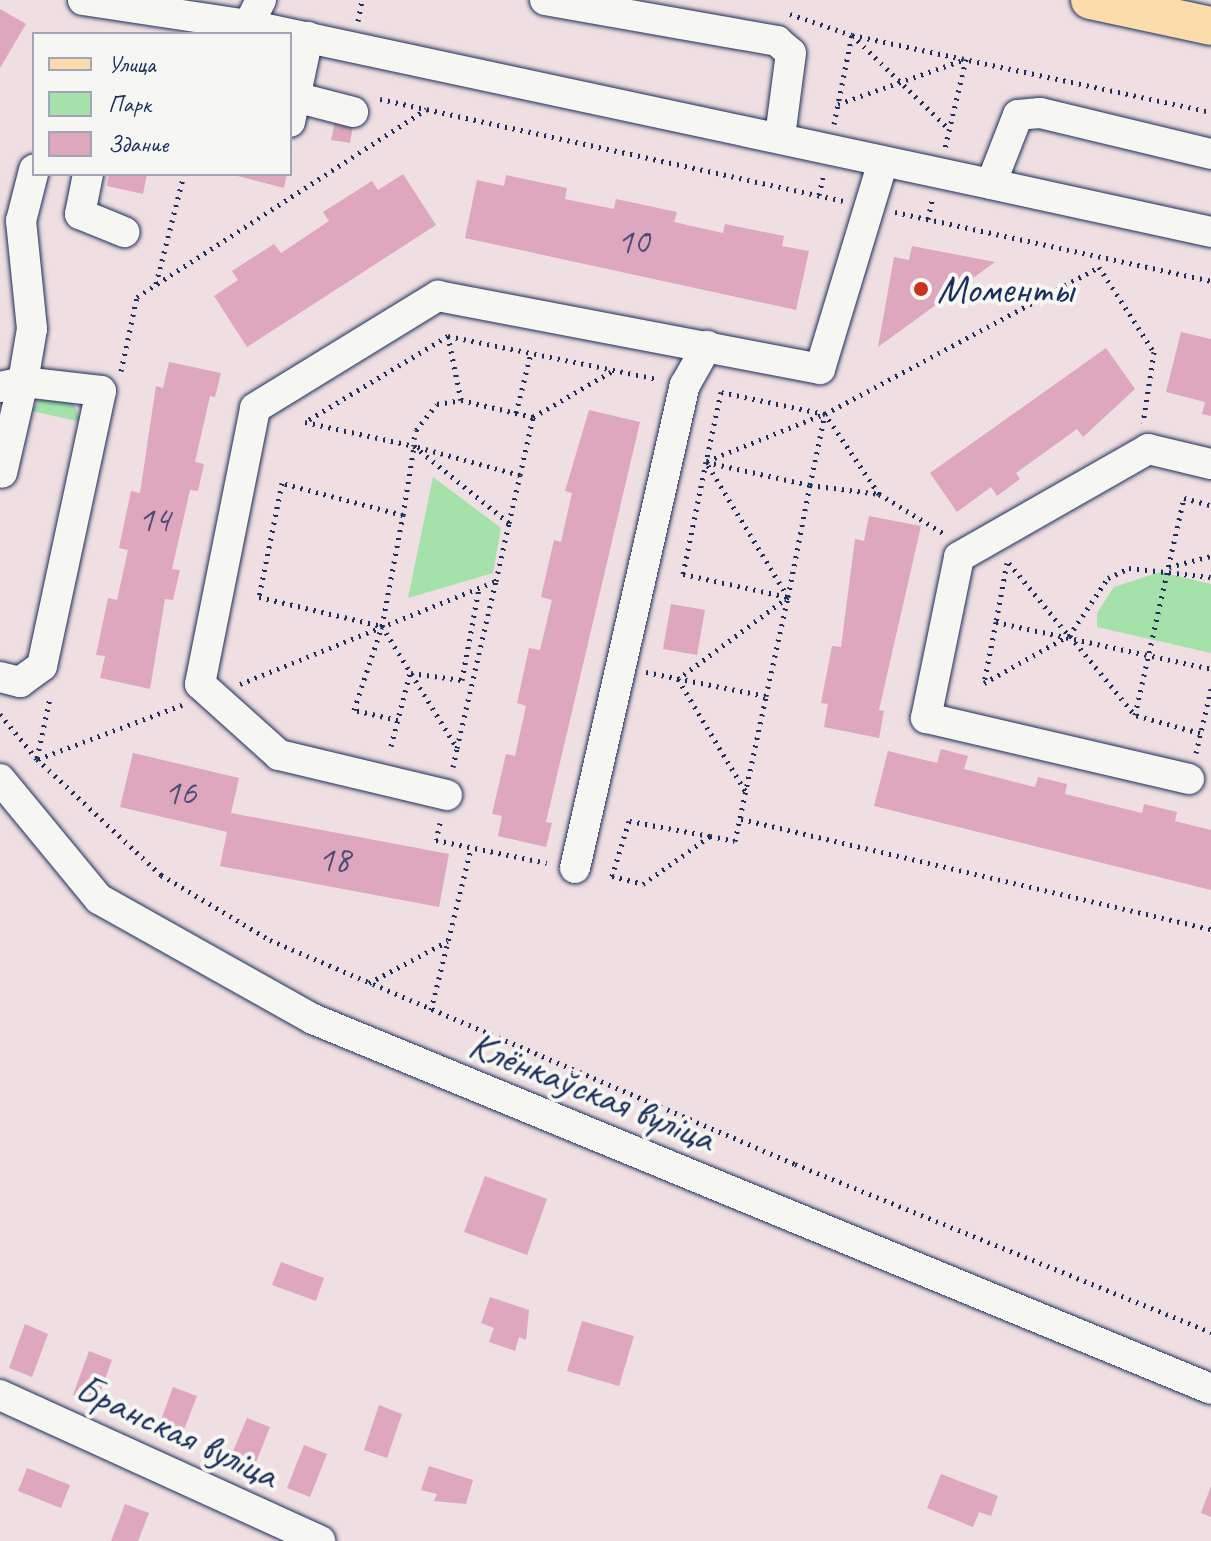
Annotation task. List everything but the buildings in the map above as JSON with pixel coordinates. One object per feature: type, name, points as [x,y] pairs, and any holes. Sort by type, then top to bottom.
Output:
[{"type":"main road","points":[[1090,0],[1211,26]]},
{"type":"street","points":[[83,0],[120,21],[255,12],[308,37],[351,49],[780,136],[1211,232]]},
{"type":"street","points":[[545,0],[777,41],[791,53],[780,136]]},
{"type":"street","points":[[308,37],[293,109],[362,104]]},
{"type":"street","points":[[991,184],[1018,115],[1040,113],[1211,154]]},
{"type":"street","points":[[447,795],[279,755],[200,684],[255,408],[438,296],[820,369],[883,161]]},
{"type":"street","points":[[1,478],[12,384],[32,329],[21,221],[32,176]]},
{"type":"street","points":[[88,176],[80,214],[124,232]]},
{"type":"street","points":[[575,868],[685,385],[707,346]]},
{"type":"street","points":[[0,677],[20,682],[42,666],[101,391],[39,379],[12,384]]},
{"type":"street","points":[[1189,779],[926,718],[959,557],[1148,449],[1211,464]]},
{"type":"street","name":"Клёнкаўская вуліца","points":[[0,779],[99,899],[313,1019],[1211,1389]]},
{"type":"street","name":"Бранская вуліца","points":[[0,1395],[320,1541]]},
{"type":"path","points":[[351,49],[362,0]]},
{"type":"path","points":[[783,12],[852,35],[1211,112]]},
{"type":"path","points":[[852,35],[949,130]]},
{"type":"path","points":[[819,195],[852,35]]},
{"type":"path","points":[[838,104],[966,59]]},
{"type":"path","points":[[928,219],[966,59]]},
{"type":"path","points":[[362,104],[426,109],[1211,281]]},
{"type":"path","points":[[120,374],[137,297],[426,109]]},
{"type":"path","points":[[156,284],[183,176]]},
{"type":"path","points":[[706,462],[825,414],[1099,267],[1154,352],[1142,428]]},
{"type":"path","points":[[448,336],[461,400]]},
{"type":"path","points":[[520,475],[414,446],[305,422],[448,336],[825,414],[879,494]]},
{"type":"path","points":[[516,413],[531,353]]},
{"type":"path","points":[[398,720],[354,710],[382,626],[414,446],[429,410],[461,400],[533,417],[614,370]]},
{"type":"path","points":[[721,392],[683,574],[788,597]]},
{"type":"path","points":[[612,876],[629,821],[735,841],[825,414]]},
{"type":"path","points":[[382,626],[457,748],[533,417]]},
{"type":"path","points":[[414,446],[509,523]]},
{"type":"path","points":[[706,462],[810,485],[879,494],[950,537]]},
{"type":"path","points":[[706,462],[788,597]]},
{"type":"path","points":[[403,515],[282,483],[259,597],[382,626],[496,581]]},
{"type":"path","points":[[1135,715],[1184,498],[1211,505]]},
{"type":"path","points":[[1200,733],[1135,715],[1069,636],[1008,562],[984,683],[1069,636],[1108,578],[1129,568],[1168,567],[1211,556]]},
{"type":"path","points":[[1168,567],[1211,577]]},
{"type":"path","points":[[410,672],[462,680],[479,587]]},
{"type":"path","points":[[678,679],[788,597]]},
{"type":"path","points":[[996,622],[1211,669]]},
{"type":"path","points":[[621,667],[766,696]]},
{"type":"path","points":[[391,746],[410,672]]},
{"type":"path","points":[[678,679],[746,792]]},
{"type":"path","points":[[37,759],[54,680]]},
{"type":"path","points":[[1189,779],[1211,689]]},
{"type":"path","points":[[0,714],[37,759],[161,875],[270,940],[431,1010],[1211,1332]]},
{"type":"path","points":[[447,795],[436,840],[643,884],[710,836]]},
{"type":"path","points":[[740,819],[1211,929]]},
{"type":"path","points":[[431,1010],[471,848]]},
{"type":"path","points":[[368,983],[448,941]]},
{"type":"green space","points":[[41,398],[72,398],[81,422],[32,411]]},
{"type":"green space","points":[[433,477],[501,528],[493,573],[408,598]]},
{"type":"green space","points":[[1160,572],[1211,584],[1211,653],[1097,627],[1097,613],[1114,587]]},
{"type":"place","name":"Моменты","points":[[921,289]]}]
